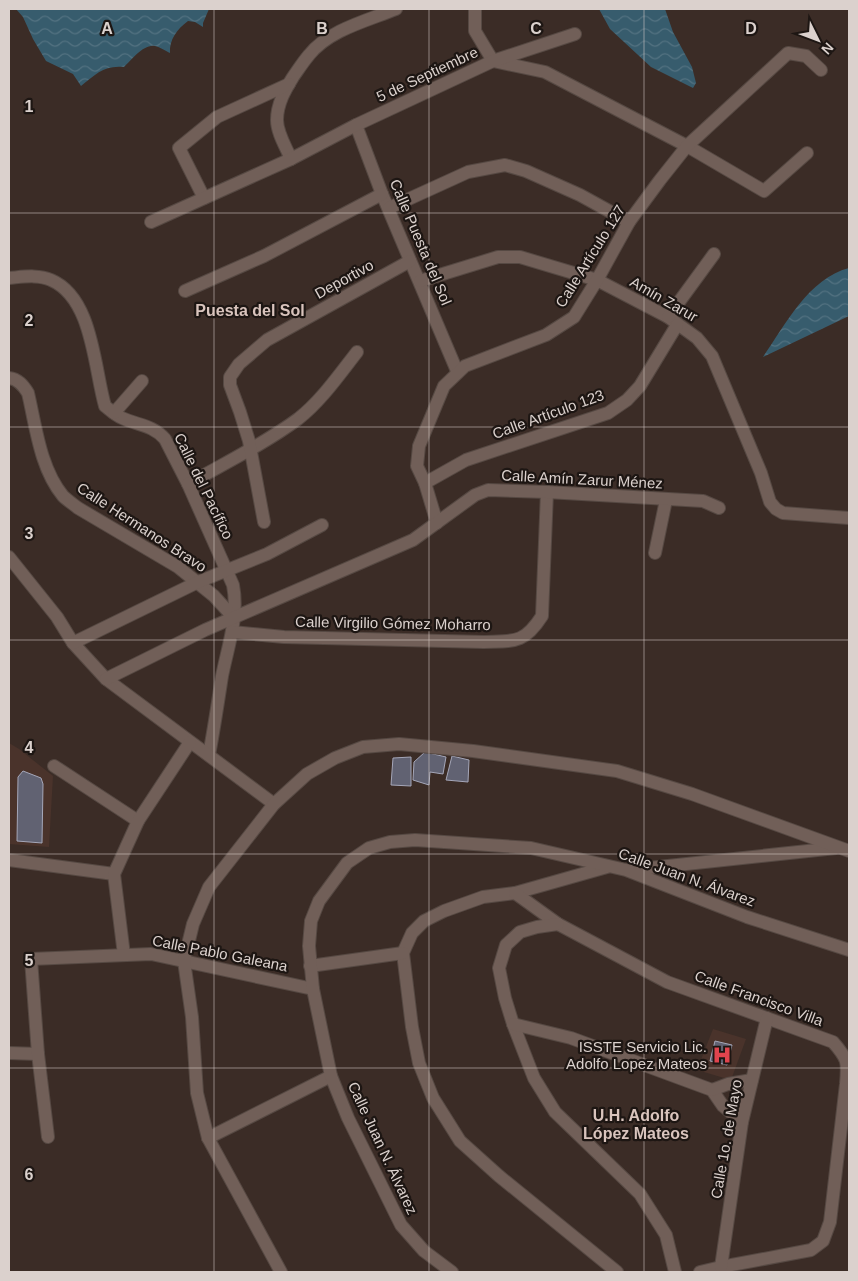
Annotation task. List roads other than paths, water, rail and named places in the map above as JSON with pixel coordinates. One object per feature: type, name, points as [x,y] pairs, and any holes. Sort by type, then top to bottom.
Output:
[{"type":"street","points":[[291,159],[280,134],[277,120],[280,101],[309,54],[325,40],[342,31],[396,9]]},
{"type":"street","points":[[475,9],[475,31],[493,61],[575,34]]},
{"type":"street","name":"Calle Artículo 127","points":[[426,483],[416,466],[419,446],[444,386],[457,371],[465,366],[546,335],[574,317],[629,222],[660,180],[688,146],[788,53],[806,56],[821,70]]},
{"type":"street","name":"5 de Septiembre","points":[[151,222],[291,159],[356,125],[493,61],[545,72],[688,146],[764,190],[807,153]]},
{"type":"street","points":[[204,198],[179,148],[217,117],[289,84]]},
{"type":"street","name":"Calle Puesta del Sol","points":[[356,125],[382,194],[457,371]]},
{"type":"street","points":[[389,208],[468,172],[505,166],[526,171],[580,196],[629,222]]},
{"type":"street","points":[[185,291],[264,256],[382,194]]},
{"type":"street","name":"Calle Artículo 123","points":[[426,483],[466,460],[608,413],[627,400],[640,386],[673,321],[714,254]]},
{"type":"street","name":"Amín Zarur","points":[[420,281],[498,257],[520,257],[597,280],[673,321],[697,338],[712,356],[761,474],[770,502],[776,509],[783,513],[849,518]]},
{"type":"street","name":"Deportivo","points":[[264,522],[250,445],[230,385],[230,377],[239,364],[267,340],[410,261]]},
{"type":"street","points":[[9,278],[36,276],[50,279],[62,286],[74,300],[90,332],[105,406],[114,413],[142,381]]},
{"type":"street","points":[[188,484],[250,445],[299,418],[319,399],[357,352]]},
{"type":"street","name":"Calle Hermanos Bravo","points":[[9,378],[23,385],[28,393],[44,460],[55,483],[64,496],[78,508],[178,566],[214,596],[234,618]]},
{"type":"street","name":"Calle del Pacífico","points":[[114,413],[122,418],[152,427],[160,432],[165,439],[188,484],[232,585],[235,599],[234,618],[210,755]]},
{"type":"street","points":[[426,483],[438,523]]},
{"type":"street","name":"Calle Amín Zarur Ménez","points":[[106,679],[205,630],[413,540],[475,495],[488,490],[703,501],[719,508]]},
{"type":"street","name":"Calle Virgilio Gómez Moharro","points":[[232,632],[304,637],[513,641],[524,637],[535,627],[542,616],[547,492]]},
{"type":"street","points":[[655,554],[666,500]]},
{"type":"street","points":[[73,643],[198,582],[267,554],[322,525]]},
{"type":"street","points":[[9,557],[57,617],[73,643],[106,679],[274,804]]},
{"type":"street","points":[[124,955],[114,874],[138,822],[190,742]]},
{"type":"street","points":[[281,1272],[208,1138],[197,1093],[192,1017],[184,961],[193,924],[210,887],[274,804],[306,774],[335,758],[363,747],[399,744],[473,751],[616,771],[692,794],[844,849]]},
{"type":"street","points":[[54,766],[138,822]]},
{"type":"street","name":"Calle Juan N. Álvarez","points":[[452,1272],[424,1252],[402,1225],[348,1118],[332,1076],[312,989],[309,946],[312,922],[319,900],[347,863],[369,848],[390,842],[415,840],[531,848],[626,870],[747,917],[849,950]]},
{"type":"street","points":[[626,870],[844,849]]},
{"type":"street","points":[[9,860],[114,874]]},
{"type":"street","points":[[610,866],[515,893],[483,897],[444,911],[424,921],[412,933],[403,953],[412,1027],[419,1063],[433,1098],[460,1142],[498,1176],[617,1272]]},
{"type":"street","name":"Calle Francisco Villa","points":[[515,893],[558,924],[667,982],[833,1042],[842,1052],[848,1063],[830,1222],[823,1241],[811,1250],[700,1272]]},
{"type":"street","points":[[558,924],[520,932],[506,945],[499,968],[504,998],[534,1078],[555,1112],[640,1194],[666,1235],[674,1272]]},
{"type":"street","name":"Calle Pablo Galeana","points":[[310,966],[403,953]]},
{"type":"street","name":"Calle Pablo Galeana","points":[[38,1054],[31,959],[151,954],[312,989]]},
{"type":"street","name":"Calle 1o. de Mayo","points":[[721,1267],[742,1122],[767,1018]]},
{"type":"street","points":[[513,1024],[571,1038],[712,1090],[723,1106],[742,1122]]},
{"type":"street","points":[[9,1053],[38,1054],[48,1137]]},
{"type":"street","points":[[208,1138],[332,1076]]},
{"type":"street","points":[[712,1090],[728,1084],[752,1080]]},
{"type":"water","points":[[16,9],[209,9],[203,27],[195,22],[188,21],[180,28],[172,39],[170,53],[155,46],[146,47],[124,67],[106,69],[81,86],[73,74],[46,61],[23,17]]},
{"type":"water","points":[[599,9],[665,9],[673,32],[692,67],[696,83],[693,88],[651,67],[610,29]]},
{"type":"water","points":[[849,268],[849,316],[763,357],[789,317],[810,292],[835,273]]},
{"type":"place","name":"ISSTE Servicio Lic. Adolfo Lopez Mateos","points":[[722,1055]]},
{"type":"district","name":"Puesta del Sol","points":[[250,310]]},
{"type":"district","name":"U.H. Adolfo López Mateos","points":[[636,1124]]}]
